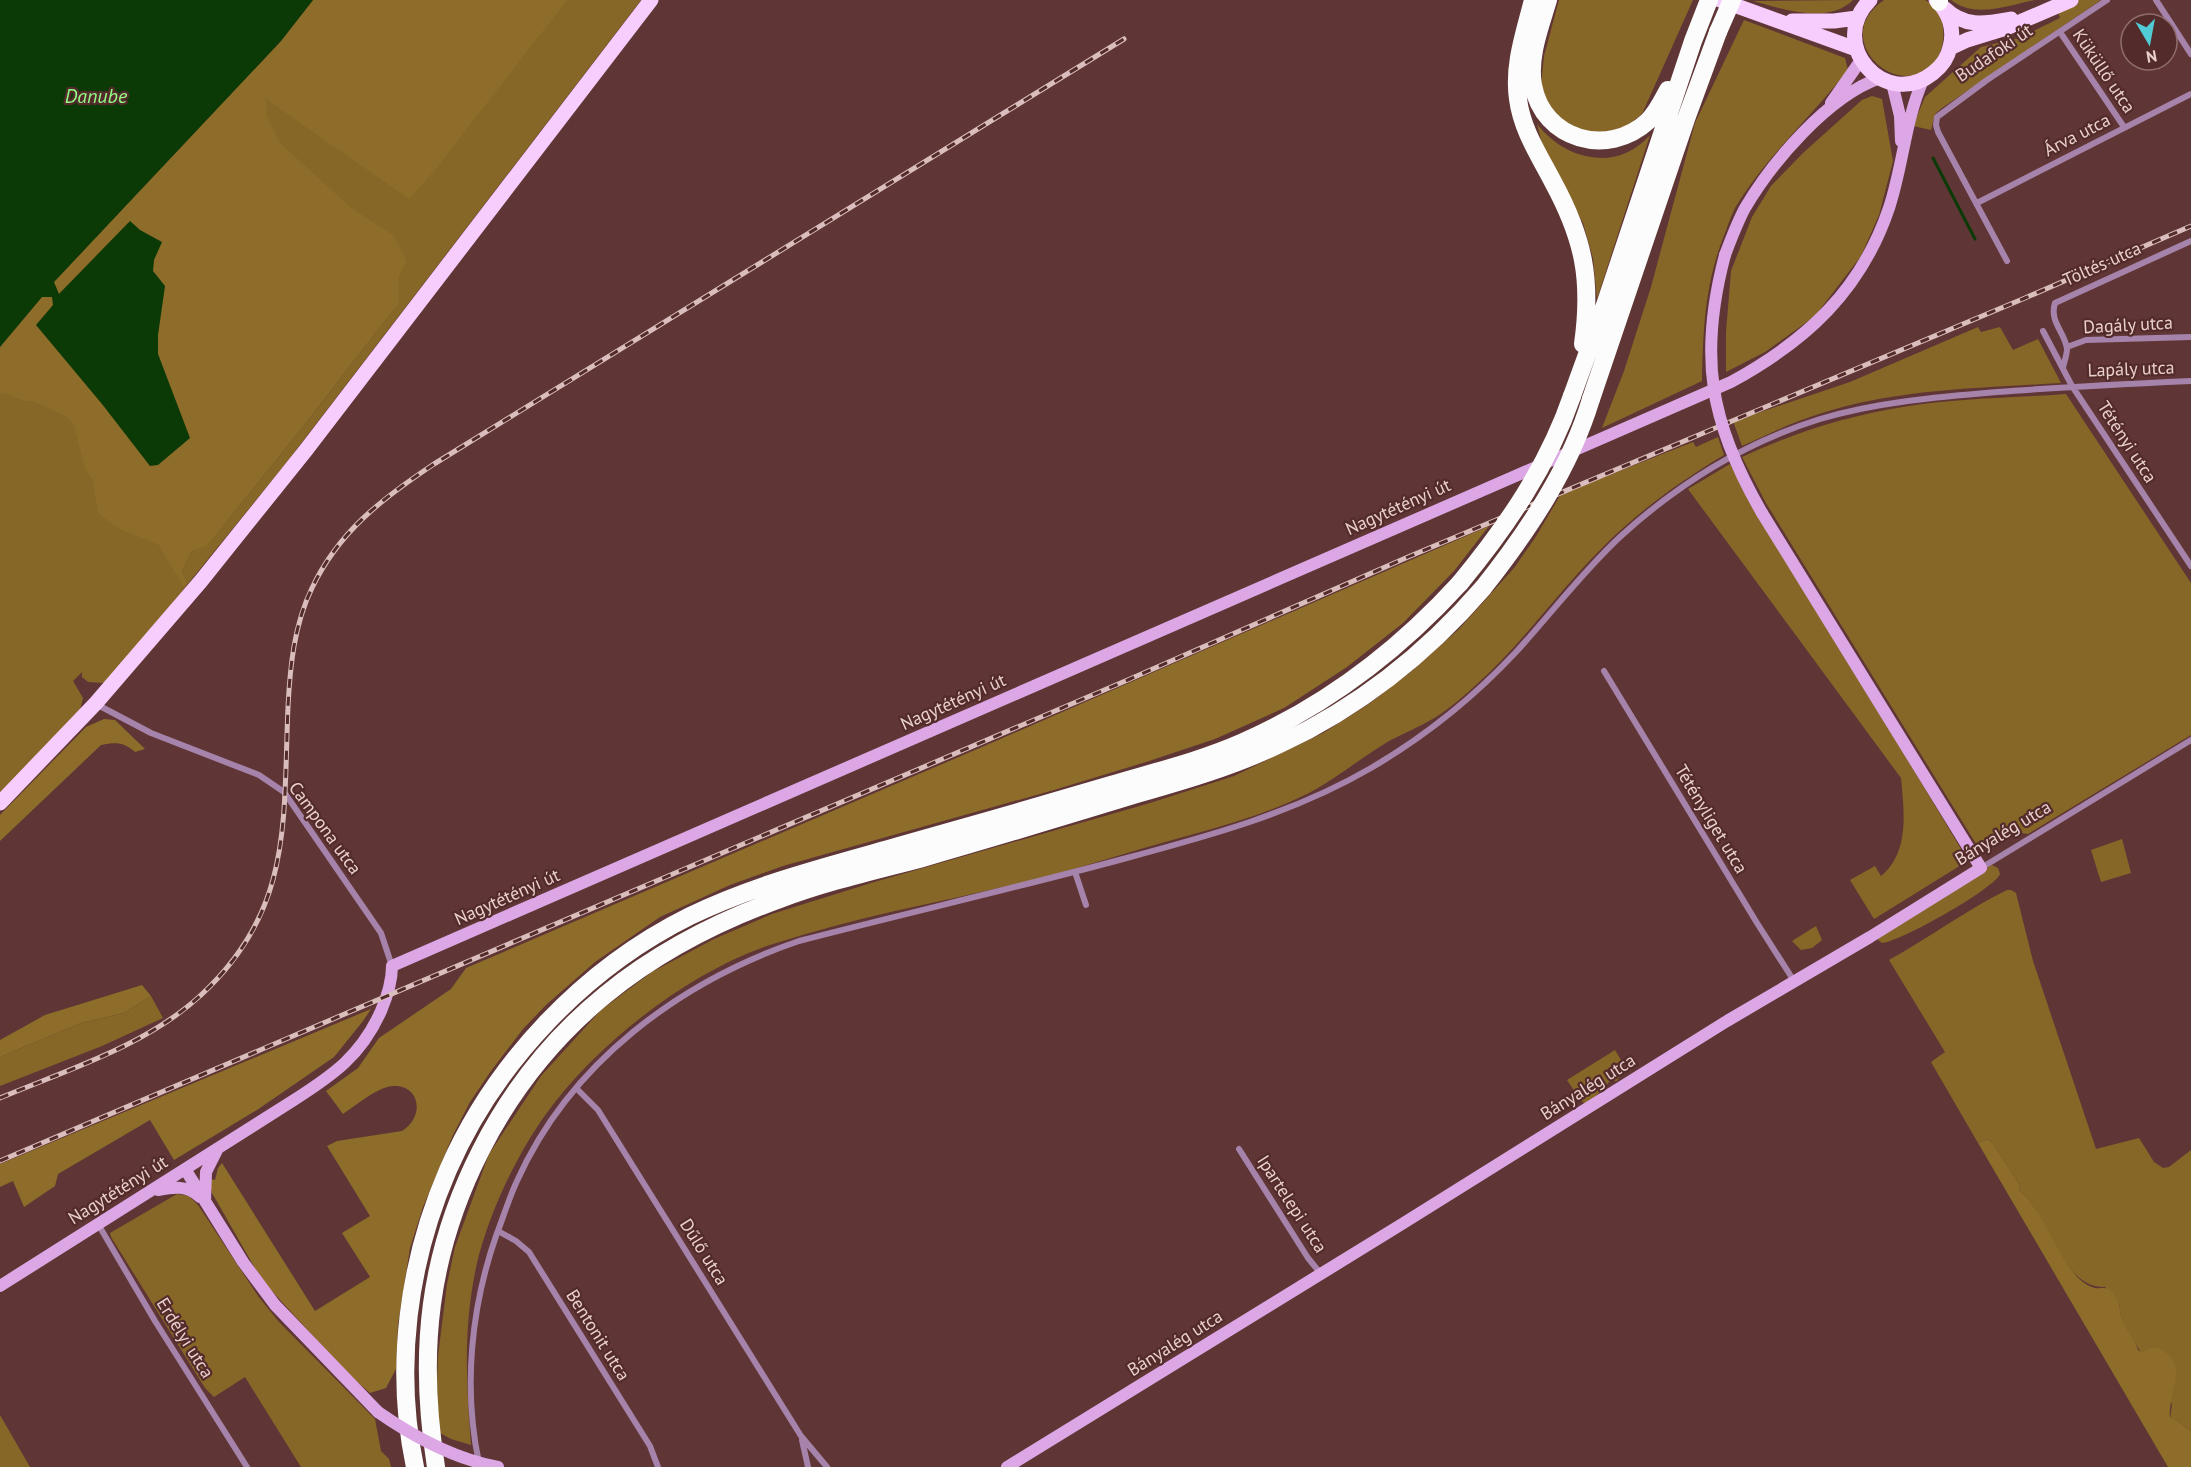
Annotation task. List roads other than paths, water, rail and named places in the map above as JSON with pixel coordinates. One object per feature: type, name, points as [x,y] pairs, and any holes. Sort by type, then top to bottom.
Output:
[{"type":"highway","points":[[1533,0],[1519,57],[1518,100],[1528,138],[1566,205],[1582,251],[1587,310],[1575,389]]},
{"type":"highway","points":[[1548,0],[1533,57],[1534,92],[1540,108],[1551,122],[1565,132],[1583,139],[1596,141],[1616,138],[1647,122],[1660,104],[1696,33]]},
{"type":"highway","points":[[415,1467],[407,1406],[407,1341],[416,1266],[434,1205],[456,1152],[487,1099],[542,1029],[588,984],[662,932],[688,917],[748,891],[1161,770],[1239,744],[1314,706],[1357,677],[1413,632],[1460,583],[1516,509],[1550,450],[1575,389],[1709,0]]},
{"type":"highway","points":[[436,1467],[428,1408],[427,1364],[433,1293],[447,1232],[476,1160],[505,1108],[537,1062],[556,1040],[601,998],[671,948],[722,921],[753,909],[813,888],[1002,836],[1184,780],[1222,768],[1278,745],[1337,714],[1387,680],[1429,645],[1483,588],[1523,536],[1576,442],[1686,119],[1732,0]]},
{"type":"main road","points":[[0,803],[96,703],[194,590],[306,450],[651,0]]},
{"type":"main road","points":[[1720,0],[1777,20],[1858,54]]},
{"type":"main road","points":[[1869,0],[1857,18],[1855,28],[1858,54],[1873,74],[1886,80],[1908,84],[1923,80],[1942,64],[1950,48],[1952,32],[1939,3]]},
{"type":"main road","name":"Budafoki út","points":[[1950,48],[1967,40],[2006,28],[2071,0]]},
{"type":"main road","name":"Budafoki út","points":[[1939,3],[1952,15],[1969,23],[1989,22],[2041,12]]},
{"type":"main road","points":[[1777,20],[1834,21],[1857,18]]},
{"type":"street","name":"Budafoki út","points":[[1977,203],[1938,132],[1936,121],[1941,114],[1987,80],[2107,0]]},
{"type":"street","points":[[2156,0],[2191,54]]},
{"type":"street","name":"Küküllő utca","points":[[2060,32],[2124,127]]},
{"type":"street","points":[[1822,116],[1858,54]]},
{"type":"street","points":[[1886,80],[1850,94],[1822,116],[1785,153],[1763,180],[1744,209],[1725,255],[1712,313],[1710,364],[1713,392],[1734,459],[1762,513],[1981,868]]},
{"type":"street","name":"Nagytétényi út","points":[[1886,80],[1900,116],[1902,152]]},
{"type":"street","name":"Nagytétényi út","points":[[0,1286],[326,1080],[360,1049],[374,1027],[389,991],[392,966],[1747,373],[1785,350],[1808,332],[1830,310],[1864,263],[1889,208],[1902,152],[1923,80]]},
{"type":"street","name":"Árva utca","points":[[1977,203],[2191,93]]},
{"type":"street","points":[[1977,203],[2007,261]]},
{"type":"street","name":"Töltés utca","points":[[2067,347],[2054,320],[2055,303],[2191,241]]},
{"type":"street","name":"Tétényi utca","points":[[2043,331],[2072,386],[2191,566]]},
{"type":"street","name":"Dagály utca","points":[[2067,347],[2086,340],[2191,337]]},
{"type":"street","points":[[2062,368],[2067,347]]},
{"type":"street","name":"Lapály utca","points":[[480,1467],[473,1415],[472,1344],[484,1272],[517,1180],[546,1129],[576,1088],[606,1055],[673,1001],[721,973],[758,956],[809,939],[1075,872],[1216,833],[1278,813],[1325,792],[1370,768],[1410,742],[1483,684],[1535,631],[1598,559],[1650,512],[1706,471],[1758,443],[1818,420],[1858,409],[1947,396],[2072,386],[2191,381]]},
{"type":"street","name":"Tétényliget utca","points":[[1604,671],[1794,981]]},
{"type":"street","name":"Campona utca","points":[[96,703],[151,733],[259,775],[284,792],[381,933],[392,966]]},
{"type":"street","name":"Bányalég utca","points":[[1007,1467],[1717,1027],[2191,740]]},
{"type":"street","points":[[1075,872],[1086,904]]},
{"type":"street","name":"Dűlő utca","points":[[576,1088],[598,1110],[801,1436],[826,1467]]},
{"type":"street","points":[[206,1203],[206,1172],[218,1148]]},
{"type":"street","name":"Ipartelepi utca","points":[[1239,1149],[1308,1258],[1321,1274]]},
{"type":"street","points":[[184,1169],[248,1269],[275,1305],[378,1412],[405,1430],[448,1452],[498,1467]]},
{"type":"street","points":[[151,1191],[183,1187],[193,1191],[206,1203]]},
{"type":"street","name":"Erdélyi utca","points":[[98,1224],[247,1467]]},
{"type":"street","name":"Bentonit utca","points":[[498,1231],[516,1240],[529,1252],[650,1446],[658,1467]]},
{"type":"street","name":"Dűlő utca","points":[[801,1436],[808,1467]]},
{"type":"water","name":"Danube","points":[[0,0],[313,0],[281,41],[54,282],[59,294],[130,221],[140,230],[162,242],[154,260],[153,271],[165,286],[158,335],[158,354],[190,438],[158,465],[150,466],[36,325],[53,305],[52,297],[42,297],[0,347]]},
{"type":"waterway","points":[[1933,158],[1975,239]]},
{"type":"railway","points":[[0,1098],[79,1067],[156,1029],[201,995],[231,963],[253,930],[268,897],[283,826],[290,677],[297,631],[306,602],[323,568],[335,549],[364,517],[434,464],[1124,39]]},
{"type":"railway","points":[[0,1161],[1130,679],[1408,557],[2191,226]]}]
